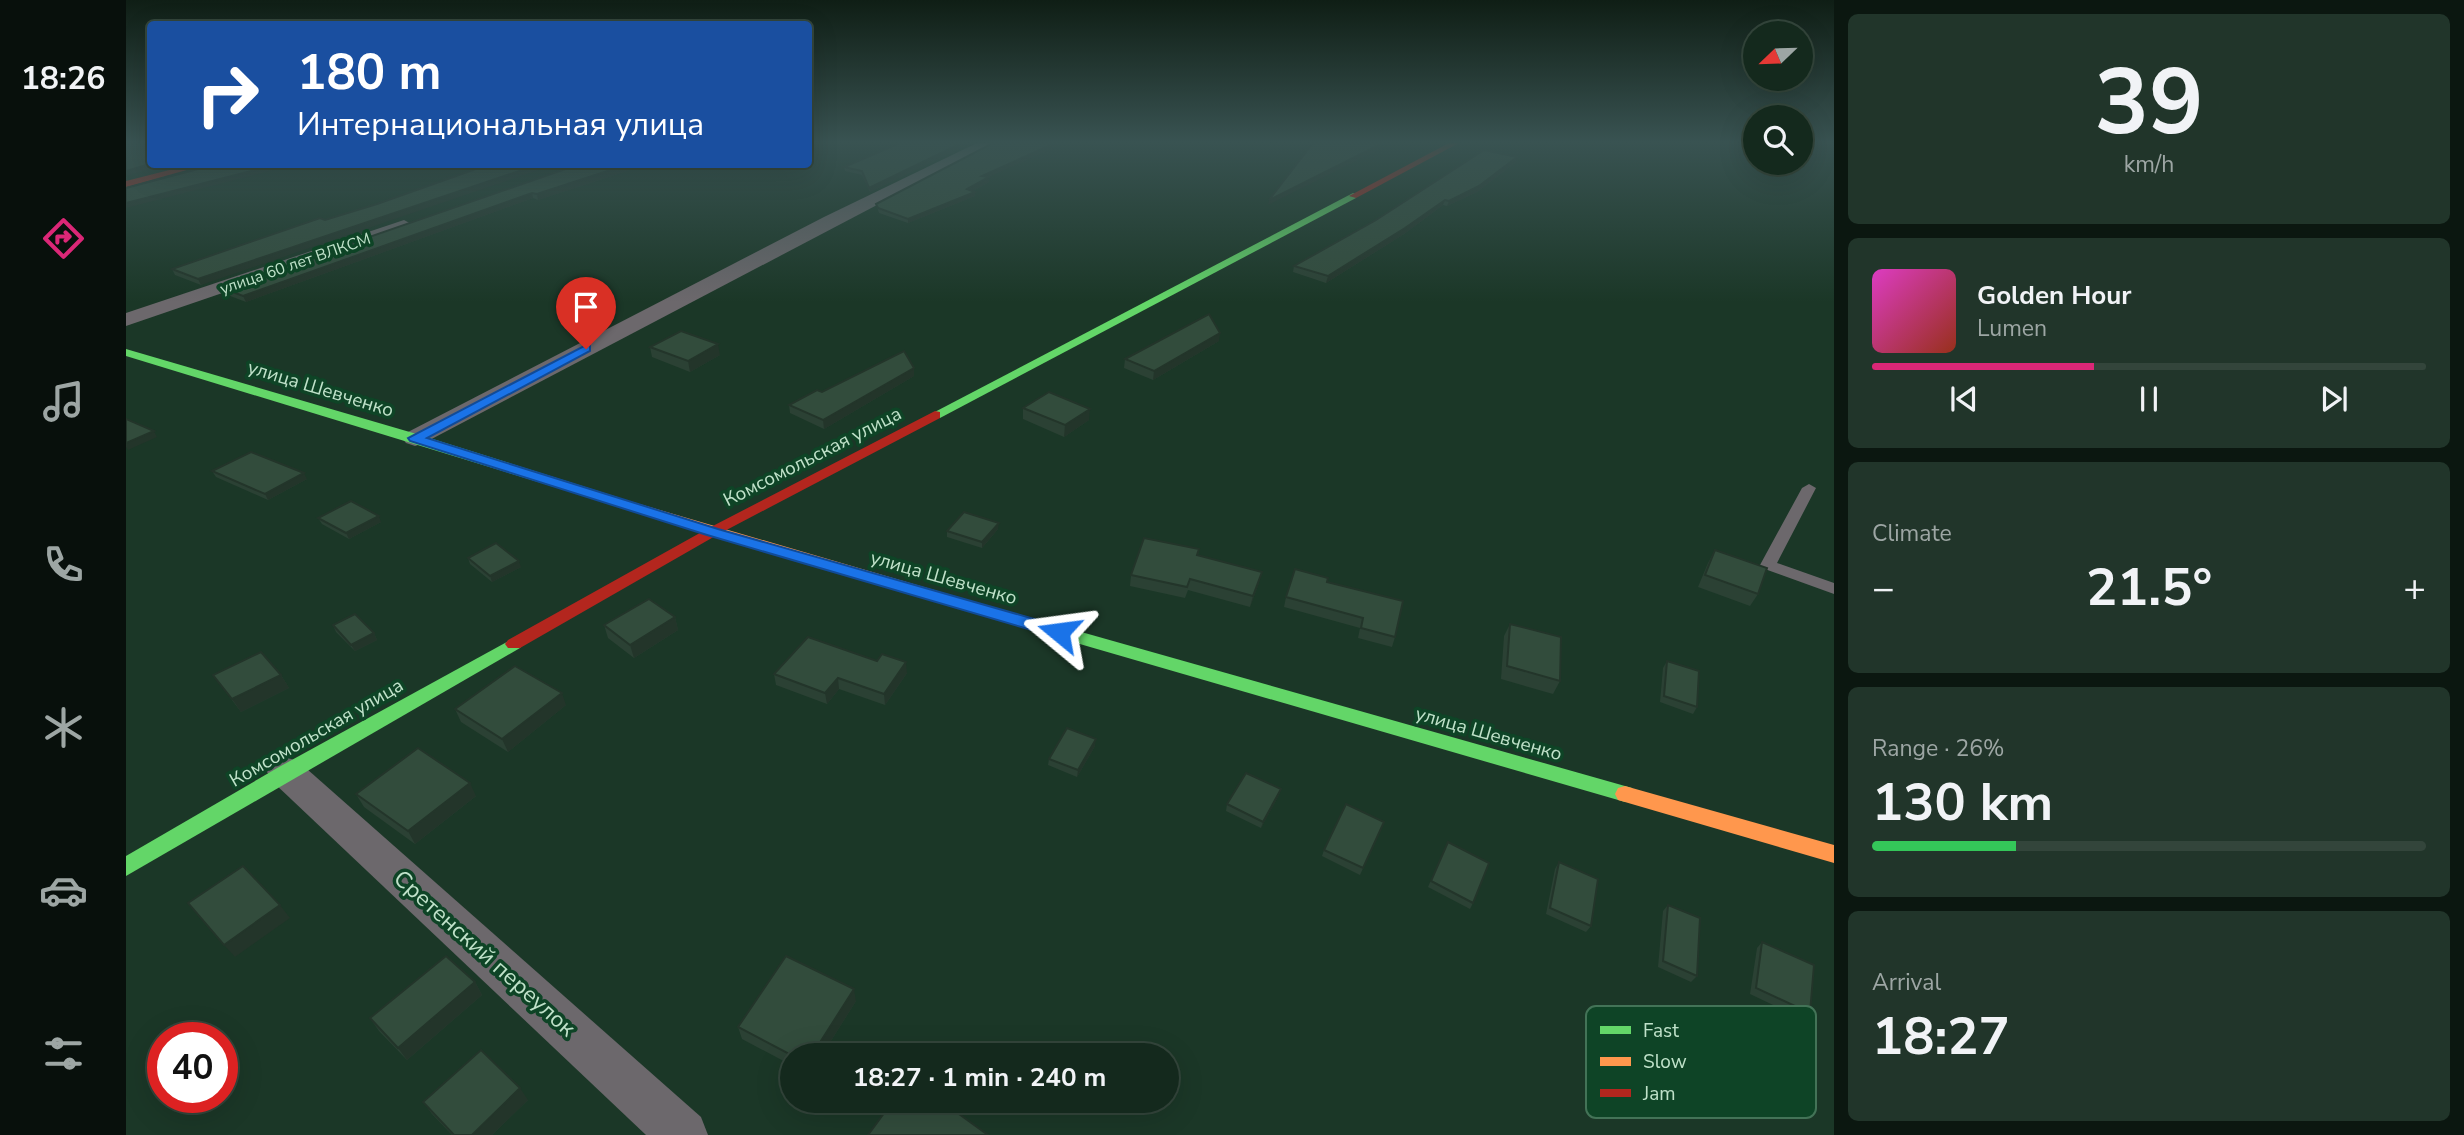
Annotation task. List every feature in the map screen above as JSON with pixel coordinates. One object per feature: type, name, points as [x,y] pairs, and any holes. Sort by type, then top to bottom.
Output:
[{"type":"street","points":[[415,438],[881,196]]},
{"type":"street","name":"Комсомольская улица","points":[[126,867],[286,772],[712,532],[1354,196]]},
{"type":"street","name":"улица 60 лет ВЛКСМ","points":[[126,320],[426,218]]},
{"type":"street","name":"улица Шевченко","points":[[126,352],[415,438],[712,532],[1834,854]]},
{"type":"street","name":"Сретенский переулок","points":[[286,772],[683,1135]]},
{"type":"lane","points":[[1809,488],[1768,565],[1834,589]]},
{"type":"building","points":[[126,196],[154,196],[126,203]]},
{"type":"building","points":[[400,196],[445,196],[198,279],[172,269],[320,218],[325,220]]},
{"type":"building","points":[[488,196],[524,196],[243,296],[222,288]]},
{"type":"building","points":[[891,196],[965,196],[908,219],[878,208],[876,204]]},
{"type":"building","points":[[1413,196],[1459,196],[1445,200],[1328,276],[1294,266]]},
{"type":"building","points":[[1209,314],[1220,333],[1154,371],[1125,359]]},
{"type":"building","points":[[681,331],[718,344],[688,361],[650,347]]},
{"type":"building","points":[[904,351],[914,368],[823,420],[789,405],[817,390],[822,392]]},
{"type":"building","points":[[1049,392],[1090,409],[1065,425],[1023,408]]},
{"type":"building","points":[[126,419],[154,431],[126,443]]},
{"type":"building","points":[[251,452],[304,473],[265,494],[212,471]]},
{"type":"building","points":[[351,501],[379,516],[346,533],[318,518]]},
{"type":"building","points":[[964,512],[999,523],[982,542],[947,531]]},
{"type":"building","points":[[1144,538],[1199,549],[1197,555],[1262,572],[1253,596],[1190,579],[1187,587],[1131,575]]},
{"type":"building","points":[[496,543],[519,561],[490,576],[468,558]]},
{"type":"building","points":[[1715,550],[1767,568],[1758,594],[1705,575]]},
{"type":"building","points":[[1295,569],[1328,578],[1327,582],[1403,601],[1395,637],[1361,628],[1363,618],[1286,597]]},
{"type":"building","points":[[649,599],[675,617],[630,645],[604,625]]},
{"type":"building","points":[[355,614],[374,633],[351,645],[333,625]]},
{"type":"building","points":[[1510,624],[1561,637],[1560,681],[1507,666]]},
{"type":"building","points":[[808,637],[877,661],[882,654],[906,662],[884,694],[838,678],[825,693],[774,674]]},
{"type":"building","points":[[261,652],[281,675],[232,699],[213,675]]},
{"type":"building","points":[[1667,661],[1699,671],[1697,707],[1664,696]]},
{"type":"building","points":[[515,666],[562,693],[502,739],[455,709]]},
{"type":"building","points":[[1067,728],[1096,739],[1078,770],[1049,759]]},
{"type":"building","points":[[418,748],[470,783],[408,831],[356,794]]},
{"type":"building","points":[[1246,773],[1281,789],[1263,822],[1227,804]]},
{"type":"building","points":[[1346,804],[1384,822],[1363,868],[1324,850]]},
{"type":"building","points":[[1448,842],[1489,863],[1473,903],[1431,881]]},
{"type":"building","points":[[1559,862],[1598,879],[1591,926],[1550,908]]},
{"type":"building","points":[[243,866],[280,905],[224,945],[188,903]]},
{"type":"building","points":[[1668,905],[1700,918],[1697,976],[1663,961]]},
{"type":"building","points":[[1762,942],[1814,965],[1811,1006],[1795,1006],[1756,988]]},
{"type":"building","points":[[446,956],[475,982],[398,1048],[370,1018]]},
{"type":"building","points":[[786,956],[854,989],[820,1043],[780,1043],[780,1049],[738,1027]]},
{"type":"building","points":[[481,1050],[520,1088],[472,1135],[454,1135],[423,1102]]},
{"type":"building","points":[[884,1113],[958,1113],[988,1135],[868,1135]]},
{"type":"traffic: fast","points":[[935,415],[1353,196]]},
{"type":"traffic: fast","points":[[126,352],[612,500]]},
{"type":"traffic: fast","points":[[993,613],[1625,794]]},
{"type":"traffic: fast","points":[[126,867],[286,772],[514,644]]},
{"type":"traffic: slow","points":[[612,500],[993,613]]},
{"type":"traffic: slow","points":[[1625,794],[1834,854]]},
{"type":"traffic: jam","points":[[514,644],[712,532],[935,415]]},
{"type":"route","points":[[586,349],[415,438],[712,532],[1059,632]]}]
